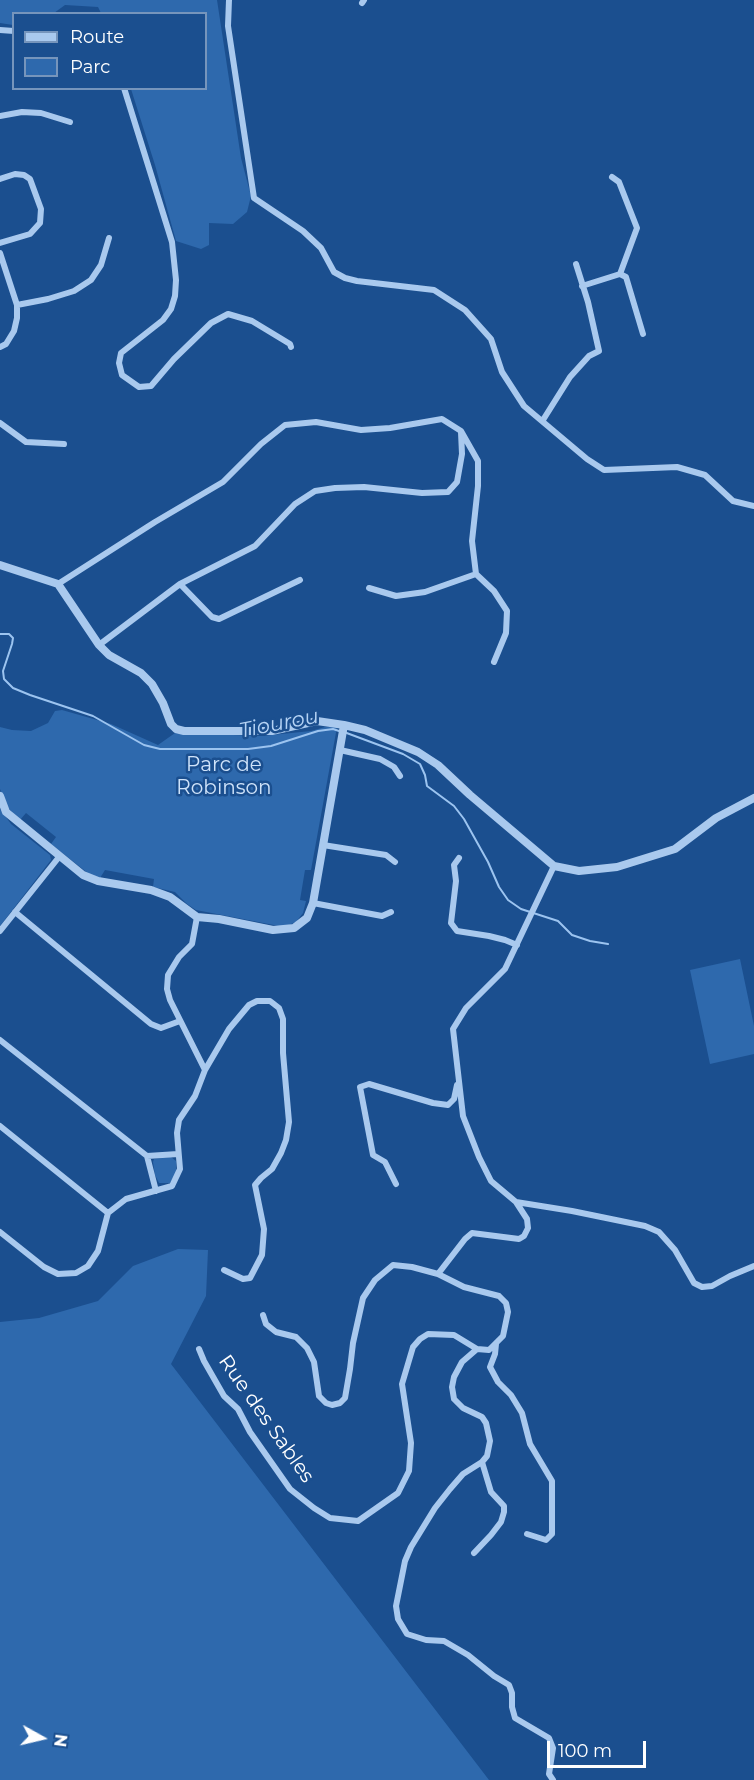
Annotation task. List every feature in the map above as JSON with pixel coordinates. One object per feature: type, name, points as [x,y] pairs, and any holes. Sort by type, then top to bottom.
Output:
[{"type":"street","points":[[229,0],[228,26],[254,198],[303,231],[321,248],[334,272],[357,281],[434,290],[465,309],[491,339],[502,372],[524,406],[543,420],[553,432],[604,470],[676,467],[705,475],[733,501],[754,506]]},
{"type":"street","points":[[125,90],[172,242],[176,280],[175,296],[164,320],[121,353],[119,363],[122,375],[139,387],[151,386],[174,358],[211,323],[228,314],[252,321],[290,344],[291,347]]},
{"type":"street","points":[[0,116],[22,111],[70,122]]},
{"type":"street","points":[[0,179],[15,174],[24,175],[30,179],[41,209],[40,223],[30,234],[0,243]]},
{"type":"street","points":[[612,177],[619,182],[638,228],[620,274]]},
{"type":"street","points":[[17,305],[74,291],[91,280],[102,265],[109,238]]},
{"type":"street","points":[[0,253],[17,305],[14,331],[6,344],[0,347]]},
{"type":"street","points":[[543,420],[570,377],[589,356],[599,351],[576,264]]},
{"type":"street","points":[[582,286],[620,274],[626,277],[643,334]]},
{"type":"street","points":[[58,584],[154,522],[226,480],[261,444],[285,425],[316,422],[361,430],[442,420],[461,431],[478,461],[478,486],[472,541],[476,574],[494,591],[507,611],[506,633],[494,662]]},
{"type":"street","points":[[0,423],[26,442],[64,444]]},
{"type":"street","points":[[99,645],[180,584],[255,546],[295,504],[315,491],[364,487],[422,493],[448,492],[457,482],[462,454],[461,431]]},
{"type":"street","points":[[0,565],[58,584],[99,645],[109,655],[141,673],[152,684],[171,724],[184,731],[272,731],[317,722],[343,730],[365,730],[418,752],[438,765],[554,866],[579,871],[617,867],[675,849],[716,818],[754,798]]},
{"type":"street","points":[[369,588],[396,596],[425,592],[476,574]]},
{"type":"street","points":[[180,584],[212,617],[219,619],[300,580]]},
{"type":"street","points":[[0,796],[6,812],[82,875],[98,881],[151,890],[164,895],[197,916],[273,930],[294,928],[307,918],[313,903],[343,730]]},
{"type":"street","points":[[340,750],[380,759],[394,767],[400,776]]},
{"type":"street","points":[[323,844],[386,855],[395,862]]},
{"type":"street","points":[[0,932],[59,857]]},
{"type":"street","points":[[459,858],[454,865],[456,881],[451,923],[457,931],[489,936],[517,945]]},
{"type":"street","points":[[438,1274],[472,1233],[519,1239],[524,1236],[528,1228],[527,1219],[516,1202],[491,1181],[463,1116],[453,1029],[466,1008],[505,969],[554,866]]},
{"type":"street","points":[[313,903],[382,916],[391,912]]},
{"type":"street","points":[[15,912],[152,1024],[161,1028],[180,1021]]},
{"type":"street","points":[[197,916],[192,944],[179,957],[168,975],[167,988],[180,1021],[205,1070]]},
{"type":"street","points":[[0,1232],[44,1267],[58,1274],[76,1273],[88,1266],[98,1251],[108,1213],[126,1199],[172,1186],[180,1170],[179,1120],[195,1096],[205,1070],[229,1029],[249,1005],[257,1001],[270,1001],[279,1008],[283,1019],[283,1053],[289,1122],[286,1140],[272,1169],[255,1185],[264,1229],[262,1255],[250,1278],[243,1279],[224,1270]]},
{"type":"street","points":[[0,1040],[147,1156],[156,1191]]},
{"type":"street","points":[[396,1184],[385,1162],[373,1155],[360,1087],[369,1084],[433,1103],[448,1105],[454,1099],[459,1077]]},
{"type":"street","points":[[0,1126],[108,1213]]},
{"type":"street","points":[[147,1156],[178,1154]]},
{"type":"street","points":[[516,1202],[645,1226],[659,1232],[675,1250],[694,1283],[702,1287],[712,1286],[754,1266]]},
{"type":"street","points":[[263,1315],[266,1324],[276,1332],[296,1337],[307,1348],[314,1362],[319,1396],[332,1405],[340,1403],[345,1398],[351,1370],[353,1343],[363,1298],[375,1280],[393,1265],[412,1266],[438,1274],[464,1287],[499,1296],[506,1303],[508,1312],[503,1335],[489,1350],[477,1349],[462,1362],[454,1377],[452,1387],[454,1399],[463,1408],[482,1417],[486,1424],[490,1449],[482,1462],[463,1474],[450,1489],[435,1508],[411,1547],[405,1561],[396,1606],[398,1619],[407,1634],[426,1640],[444,1641],[468,1655],[509,1685],[515,1718],[549,1738],[553,1748],[549,1774],[553,1780]]},
{"type":"street","name":"Rue des Sables","points":[[200,1348],[204,1361],[224,1395],[238,1409],[250,1432],[290,1489],[330,1518],[358,1521],[398,1493],[409,1471],[411,1443],[402,1384],[413,1347],[428,1334],[454,1335],[477,1349]]},
{"type":"street","points":[[496,1344],[490,1367],[498,1382],[511,1395],[522,1413],[530,1444],[552,1481],[552,1534],[546,1540],[526,1534]]},
{"type":"street","points":[[474,1553],[501,1522],[504,1512],[504,1506],[491,1492],[482,1462]]},
{"type":"green space","points":[[0,0],[217,0],[241,158],[251,196],[247,212],[233,224],[209,223],[209,245],[201,249],[176,241],[131,90],[207,90],[207,12],[100,12],[98,7],[65,5],[55,12],[12,12],[12,25],[0,23]]},
{"type":"green space","name":"Parc de Robinson","points":[[62,710],[111,724],[158,745],[175,733],[262,736],[337,727],[311,870],[305,870],[300,900],[306,901],[303,913],[296,922],[284,927],[196,910],[175,892],[153,887],[154,879],[105,870],[100,878],[89,874],[51,844],[56,837],[26,813],[20,820],[7,807],[0,789],[0,727],[31,731],[48,723],[55,711]]},
{"type":"green space","points":[[0,809],[11,824],[50,855],[51,860],[0,926]]},
{"type":"green space","points":[[740,959],[754,1026],[754,1054],[710,1064],[690,970]]},
{"type":"green space","points":[[171,1157],[176,1161],[176,1173],[170,1183],[159,1183],[155,1175],[154,1159]]},
{"type":"green space","points":[[178,1249],[208,1250],[206,1296],[171,1364],[489,1780],[0,1780],[0,1322],[39,1318],[98,1301],[133,1266]]},
{"type":"waterway","name":"Tiourou","points":[[0,634],[9,634],[13,638],[3,671],[4,679],[13,688],[93,716],[144,745],[160,749],[248,749],[271,746],[318,731],[333,729],[339,731]]},
{"type":"waterway","name":"Tiourou","points":[[344,732],[403,754],[420,764],[427,786],[454,806],[464,819],[508,900],[521,909],[558,921],[572,935],[608,944]]}]
